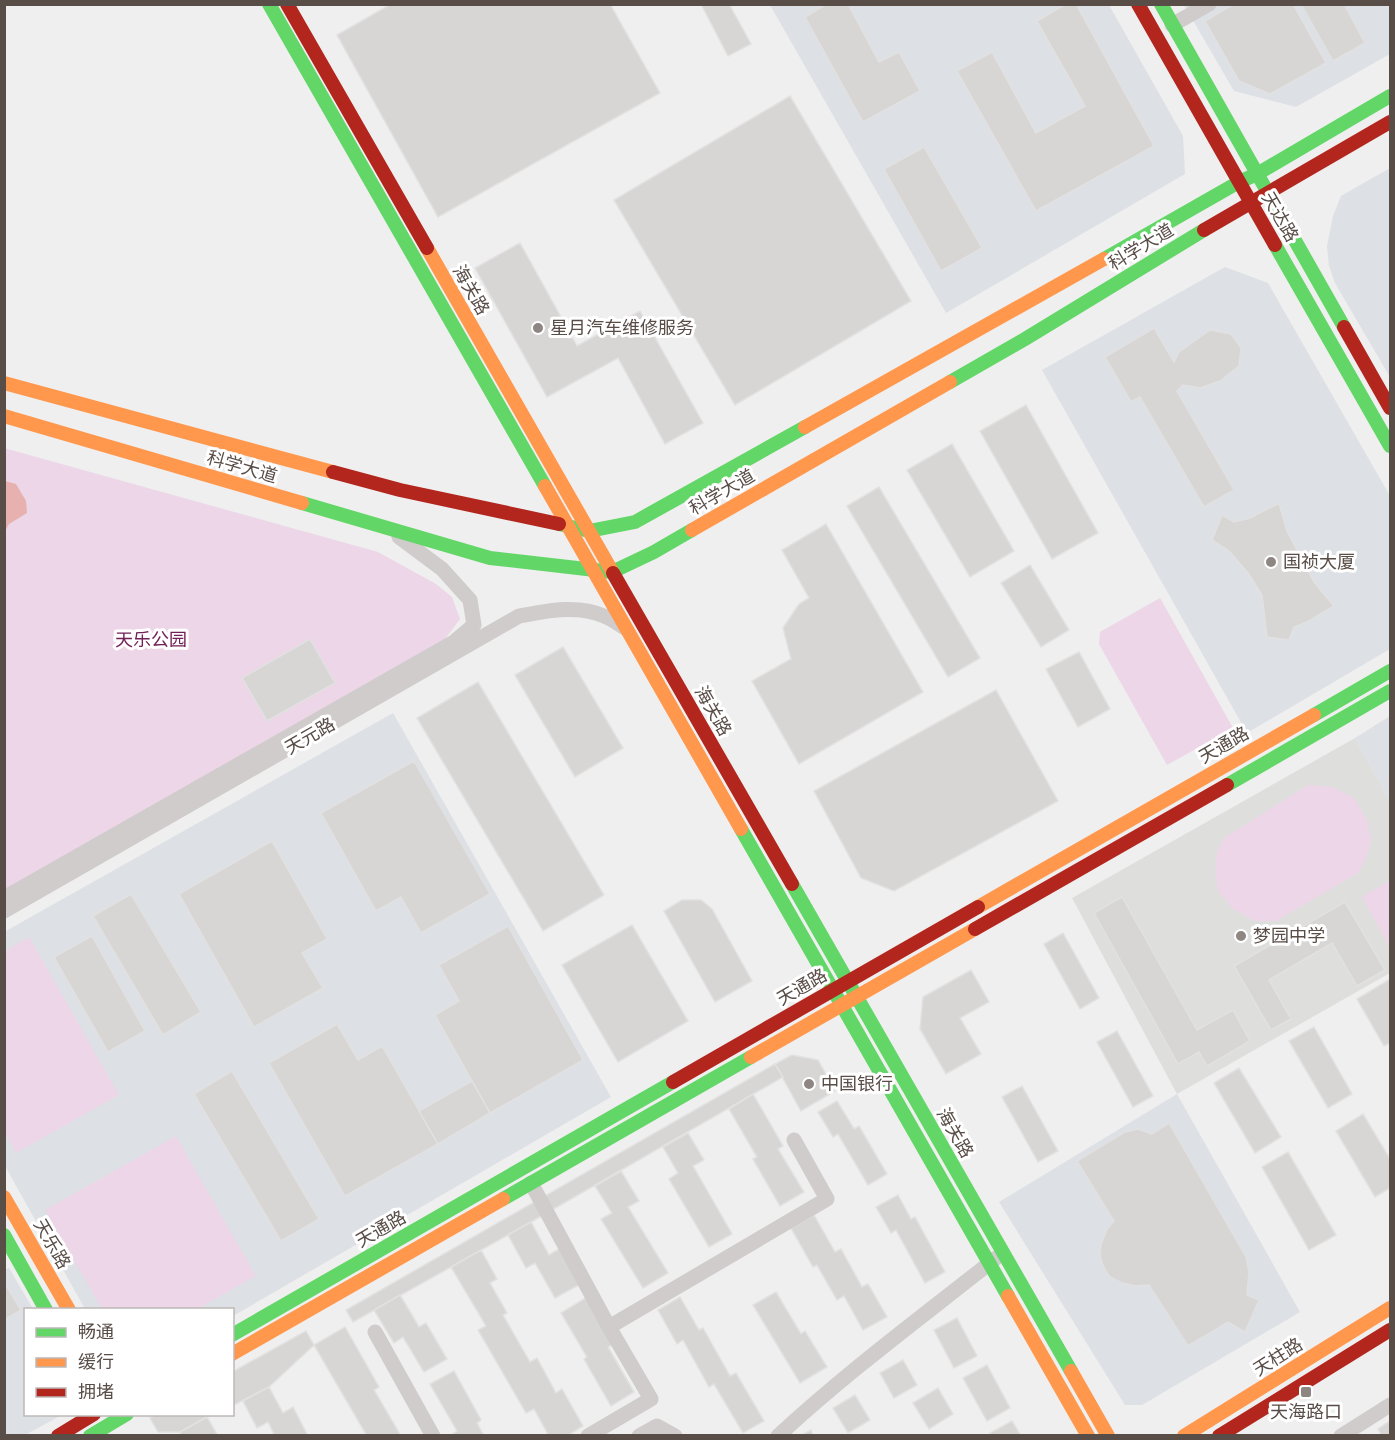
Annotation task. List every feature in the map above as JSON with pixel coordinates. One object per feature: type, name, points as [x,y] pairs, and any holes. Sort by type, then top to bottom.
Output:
[{"type":"main road","name":"海关路","points":[[269,4],[1088,1436]]},
{"type":"main road","name":"海关路","points":[[287,4],[1108,1436]]},
{"type":"main road","name":"天达路","points":[[1138,4],[1390,447]]},
{"type":"main road","name":"天达路","points":[[1161,4],[1390,408]]},
{"type":"main road","name":"科学大道","points":[[4,383],[400,490],[589,531],[635,522],[1239,182],[1257,174],[1390,96]]},
{"type":"main road","name":"科学大道","points":[[4,416],[490,558],[612,572],[654,552],[1025,339],[1251,202],[1390,122]]},
{"type":"main road","name":"天通路","points":[[234,1334],[1390,671]]},
{"type":"main road","name":"天通路","points":[[234,1353],[1390,691]]},
{"type":"main road","name":"天乐路","points":[[4,1197],[68,1308]]},
{"type":"main road","name":"天乐路","points":[[4,1235],[45,1308]]},
{"type":"main road","name":"天柱路","points":[[1184,1436],[1390,1308]]},
{"type":"main road","name":"天柱路","points":[[1219,1436],[1390,1330]]},
{"type":"main road","points":[[58,1436],[91,1416]]},
{"type":"main road","points":[[90,1436],[108,1419]]},
{"type":"street","points":[[1172,25],[1209,4]]},
{"type":"street","name":"天元路","points":[[4,898],[454,642],[474,625],[470,600],[442,569],[384,527]]},
{"type":"street","name":"天元路","points":[[4,910],[519,616],[554,609],[587,611],[604,616],[625,628]]},
{"type":"street","points":[[609,1327],[827,1199],[794,1140]]},
{"type":"street","points":[[531,1183],[651,1399],[588,1436]]},
{"type":"street","points":[[778,1436],[854,1371],[1003,1252]]},
{"type":"street","points":[[375,1332],[433,1436]]},
{"type":"street","points":[[1341,1436],[1390,1405]]},
{"type":"street","points":[[639,1436],[657,1426],[675,1436]]},
{"type":"shaded area","points":[[770,5],[1109,5],[1183,136],[1185,174],[946,313]]},
{"type":"shaded area","points":[[1184,5],[1390,5],[1390,54],[1296,107],[1234,91]]},
{"type":"shaded area","points":[[1390,168],[1390,377],[1335,283],[1329,266],[1327,246],[1333,216],[1341,196]]},
{"type":"shaded area","points":[[1225,267],[1268,283],[1390,496],[1390,649],[1247,733],[1042,370]]},
{"type":"shaded area","points":[[5,481],[16,484],[26,501],[27,513],[9,524],[5,531]]},
{"type":"shaded area","points":[[393,713],[611,1097],[234,1315],[234,1308],[84,1308],[5,1166],[4,932]]},
{"type":"shaded area","points":[[1390,716],[1390,802],[1355,738]]},
{"type":"shaded area","name":"梦园中学","points":[[1355,738],[1390,802],[1390,973],[1177,1094],[1072,898]]},
{"type":"shaded area","points":[[1177,1094],[1300,1312],[1142,1405],[1125,1405],[999,1202]]},
{"type":"shaded area","points":[[9,1268],[32,1308],[24,1308],[24,1416],[60,1416],[25,1435],[5,1435],[4,1270]]},
{"type":"green space","name":"天乐公园","points":[[4,448],[378,552],[436,584],[452,597],[460,619],[445,639],[5,890]]},
{"type":"green space","points":[[1160,598],[1233,728],[1167,765],[1099,644],[1100,632]]},
{"type":"green space","points":[[1308,785],[1333,787],[1354,798],[1367,820],[1371,840],[1365,861],[1358,873],[1276,921],[1254,921],[1233,909],[1218,891],[1215,873],[1217,852],[1224,838]]},
{"type":"green space","points":[[1390,880],[1390,948],[1362,897]]},
{"type":"green space","points":[[29,937],[119,1095],[16,1153],[5,1133],[5,951]]},
{"type":"green space","points":[[176,1136],[256,1276],[199,1308],[101,1308],[45,1210]]},
{"type":"building","points":[[391,4],[610,4],[660,93],[438,217],[337,35]]},
{"type":"building","points":[[701,4],[729,4],[751,44],[728,56]]},
{"type":"building","points":[[827,4],[848,4],[879,62],[899,52],[920,91],[863,122],[805,17]]},
{"type":"building","points":[[1066,4],[1076,4],[1154,146],[1036,211],[957,71],[992,52],[1036,133],[1085,106],[1037,21]]},
{"type":"building","points":[[1234,4],[1293,4],[1326,63],[1270,94],[1239,81],[1205,21]]},
{"type":"building","points":[[1301,4],[1344,4],[1365,43],[1333,61]]},
{"type":"building","points":[[790,96],[911,301],[735,405],[614,200]]},
{"type":"building","points":[[924,147],[982,248],[941,271],[884,169]]},
{"type":"building","name":"星月汽车维修服务","points":[[520,243],[577,346],[640,311],[703,423],[665,444],[618,358],[547,397],[475,268]]},
{"type":"building","points":[[1154,328],[1174,362],[1179,352],[1210,330],[1231,334],[1241,348],[1239,366],[1220,381],[1200,388],[1183,385],[1177,391],[1234,490],[1204,507],[1140,397],[1131,402],[1105,357]]},
{"type":"building","points":[[1026,405],[1098,533],[1052,559],[980,431]]},
{"type":"building","points":[[952,444],[1014,551],[970,577],[907,470]]},
{"type":"building","points":[[879,487],[980,658],[948,677],[847,506]]},
{"type":"building","name":"国祯大厦","points":[[1279,503],[1287,531],[1314,582],[1334,606],[1294,627],[1289,640],[1267,637],[1262,595],[1248,573],[1229,551],[1212,540],[1222,515],[1234,522],[1250,518]]},
{"type":"building","points":[[826,524],[923,692],[799,764],[752,681],[791,659],[783,628],[799,604],[809,598],[782,550]]},
{"type":"building","points":[[1030,565],[1069,630],[1041,647],[1001,583]]},
{"type":"building","points":[[310,639],[335,683],[267,721],[242,678]]},
{"type":"building","points":[[563,647],[623,748],[575,777],[515,675]]},
{"type":"building","points":[[1079,652],[1110,709],[1078,727],[1046,669]]},
{"type":"building","points":[[478,682],[604,895],[543,931],[417,718]]},
{"type":"building","points":[[996,690],[1058,801],[894,891],[861,878],[814,791]]},
{"type":"building","points":[[414,761],[490,894],[421,933],[401,897],[376,911],[321,813]]},
{"type":"building","points":[[272,841],[327,939],[302,953],[323,988],[254,1027],[179,894]]},
{"type":"building","points":[[131,894],[201,1012],[163,1035],[93,916]]},
{"type":"building","points":[[1122,897],[1197,1030],[1233,1010],[1250,1041],[1207,1066],[1199,1052],[1178,1064],[1094,913]]},
{"type":"building","points":[[682,900],[701,900],[712,909],[752,981],[715,1002],[664,911]]},
{"type":"building","points":[[1345,902],[1385,970],[1357,986],[1332,943],[1269,980],[1291,1019],[1271,1030],[1234,966]]},
{"type":"building","points":[[632,925],[688,1021],[618,1062],[562,965]]},
{"type":"building","points":[[508,926],[583,1060],[490,1113],[435,1015],[459,1001],[439,965]]},
{"type":"building","points":[[1063,933],[1099,998],[1080,1009],[1044,944]]},
{"type":"building","points":[[92,936],[145,1031],[108,1052],[54,957]]},
{"type":"building","points":[[971,970],[989,1002],[960,1018],[981,1054],[946,1074],[920,1029],[923,997]]},
{"type":"building","points":[[1390,979],[1390,1043],[1384,1046],[1357,999]]},
{"type":"building","points":[[337,1024],[358,1060],[382,1046],[438,1144],[345,1196],[269,1063]]},
{"type":"building","points":[[1314,1027],[1352,1094],[1328,1108],[1289,1041]]},
{"type":"building","points":[[1117,1031],[1153,1096],[1133,1107],[1097,1042]]},
{"type":"building","name":"中国银行","points":[[792,1055],[818,1060],[835,1091],[801,1111],[775,1064]]},
{"type":"building","points":[[775,1064],[783,1077],[353,1322],[346,1310]]},
{"type":"building","points":[[1239,1068],[1281,1137],[1255,1153],[1214,1083]]},
{"type":"building","points":[[232,1071],[319,1219],[281,1241],[194,1094]]},
{"type":"building","points":[[472,1081],[490,1113],[438,1144],[419,1111]]},
{"type":"building","points":[[1022,1086],[1058,1151],[1038,1162],[1002,1097]]},
{"type":"building","points":[[753,1094],[783,1146],[778,1149],[804,1192],[780,1206],[753,1159],[757,1157],[729,1109]]},
{"type":"building","points":[[837,1101],[854,1129],[859,1126],[887,1174],[868,1185],[838,1134],[833,1137],[818,1112]]},
{"type":"building","points":[[1363,1114],[1390,1159],[1390,1188],[1375,1197],[1336,1131]]},
{"type":"building","points":[[1169,1123],[1246,1257],[1249,1272],[1247,1295],[1259,1300],[1245,1332],[1228,1322],[1188,1346],[1149,1285],[1136,1286],[1122,1283],[1110,1277],[1103,1266],[1100,1255],[1101,1245],[1107,1229],[1114,1221],[1077,1161],[1125,1132],[1138,1129],[1152,1134]]},
{"type":"building","points":[[688,1133],[704,1160],[693,1166],[732,1234],[709,1247],[669,1179],[678,1173],[663,1147]]},
{"type":"building","points":[[1288,1152],[1336,1235],[1309,1250],[1262,1167]]},
{"type":"building","points":[[621,1171],[639,1201],[628,1207],[668,1273],[643,1288],[601,1219],[612,1213],[595,1186]]},
{"type":"building","points":[[898,1195],[911,1219],[915,1217],[945,1272],[925,1283],[896,1230],[891,1233],[876,1207]]},
{"type":"building","points":[[814,1215],[835,1252],[841,1249],[862,1287],[868,1284],[887,1317],[863,1330],[844,1296],[837,1300],[817,1265],[813,1267],[791,1228]]},
{"type":"building","points":[[531,1222],[549,1255],[559,1249],[579,1285],[555,1298],[535,1263],[526,1268],[508,1235]]},
{"type":"building","points":[[481,1250],[497,1279],[490,1283],[507,1313],[503,1315],[530,1362],[537,1358],[556,1393],[562,1389],[583,1426],[567,1436],[549,1436],[534,1409],[526,1413],[478,1330],[486,1326],[451,1267]]},
{"type":"building","points":[[4,1282],[21,1310],[4,1320]]},
{"type":"building","points":[[776,1292],[801,1334],[805,1331],[827,1367],[800,1383],[753,1305]]},
{"type":"building","points":[[400,1295],[419,1327],[426,1323],[447,1359],[424,1372],[403,1337],[394,1343],[374,1310]]},
{"type":"building","points":[[587,1297],[614,1344],[608,1347],[634,1392],[611,1406],[584,1359],[587,1357],[561,1313]]},
{"type":"building","points":[[680,1297],[699,1330],[703,1328],[730,1376],[736,1373],[764,1421],[743,1433],[714,1384],[709,1387],[683,1340],[677,1344],[658,1310]]},
{"type":"building","points":[[957,1318],[977,1356],[954,1368],[934,1330]]},
{"type":"building","points":[[345,1327],[379,1387],[374,1390],[401,1436],[367,1436],[314,1345]]},
{"type":"building","points":[[306,1331],[314,1345],[269,1387],[234,1405],[234,1371]]},
{"type":"building","points":[[903,1360],[917,1385],[894,1398],[880,1373]]},
{"type":"building","points":[[987,1365],[1010,1408],[987,1421],[963,1378]]},
{"type":"building","points":[[454,1371],[481,1420],[477,1423],[484,1436],[454,1436],[453,1434],[457,1431],[430,1384]]},
{"type":"building","points":[[269,1387],[283,1413],[293,1407],[308,1436],[275,1436],[268,1422],[257,1428],[243,1401]]},
{"type":"building","points":[[938,1388],[953,1414],[929,1429],[913,1403]]},
{"type":"building","points":[[855,1395],[870,1420],[848,1433],[833,1408]]},
{"type":"building","points":[[154,1416],[208,1416],[180,1432],[158,1432],[150,1418]]},
{"type":"building","points":[[207,1417],[218,1436],[182,1436],[180,1432]]},
{"type":"building","points":[[1012,1421],[1021,1436],[991,1436],[990,1433]]},
{"type":"building","points":[[1390,1421],[1390,1436],[1382,1436],[1378,1429]]},
{"type":"building","points":[[811,1430],[813,1436],[800,1436]]},
{"type":"traffic: fast","points":[[269,4],[545,486]]},
{"type":"traffic: fast","points":[[1161,4],[1344,327]]},
{"type":"traffic: fast","points":[[1104,259],[1257,174],[1390,96]]},
{"type":"traffic: fast","points":[[950,382],[1204,230]]},
{"type":"traffic: fast","points":[[1275,245],[1390,446]]},
{"type":"traffic: fast","points":[[559,524],[589,531],[635,522],[805,427]]},
{"type":"traffic: fast","points":[[302,503],[490,558],[612,572],[654,552],[692,530]]},
{"type":"traffic: fast","points":[[1314,715],[1390,671]]},
{"type":"traffic: fast","points":[[1227,785],[1390,691]]},
{"type":"traffic: fast","points":[[741,829],[1008,1296]]},
{"type":"traffic: fast","points":[[792,884],[1071,1371]]},
{"type":"traffic: fast","points":[[503,1199],[751,1057]]},
{"type":"traffic: fast","points":[[234,1334],[673,1082]]},
{"type":"traffic: fast","points":[[4,1235],[45,1308]]},
{"type":"traffic: fast","points":[[90,1436],[124,1416]]},
{"type":"traffic: slow","points":[[427,248],[613,573]]},
{"type":"traffic: slow","points":[[805,427],[1104,259]]},
{"type":"traffic: slow","points":[[692,530],[950,382]]},
{"type":"traffic: slow","points":[[4,383],[333,472]]},
{"type":"traffic: slow","points":[[4,416],[302,503]]},
{"type":"traffic: slow","points":[[545,486],[741,829]]},
{"type":"traffic: slow","points":[[978,907],[1314,715]]},
{"type":"traffic: slow","points":[[751,1057],[975,929]]},
{"type":"traffic: slow","points":[[4,1197],[68,1308]]},
{"type":"traffic: slow","points":[[234,1353],[503,1199]]},
{"type":"traffic: slow","points":[[1008,1296],[1088,1436]]},
{"type":"traffic: slow","points":[[1184,1436],[1390,1308]]},
{"type":"traffic: slow","points":[[1071,1371],[1108,1436]]},
{"type":"traffic: jam","points":[[287,4],[427,248]]},
{"type":"traffic: jam","points":[[1138,4],[1275,245]]},
{"type":"traffic: jam","points":[[1204,230],[1390,122]]},
{"type":"traffic: jam","points":[[1344,327],[1390,408]]},
{"type":"traffic: jam","points":[[333,472],[400,490],[559,524]]},
{"type":"traffic: jam","points":[[613,573],[792,884]]},
{"type":"traffic: jam","points":[[975,929],[1227,785]]},
{"type":"traffic: jam","points":[[673,1082],[978,907]]},
{"type":"traffic: jam","points":[[1219,1436],[1390,1330]]},
{"type":"traffic: jam","points":[[58,1436],[91,1416]]},
{"type":"place","name":"星月汽车维修服务","points":[[538,328]]},
{"type":"place","name":"国祯大厦","points":[[1271,562]]},
{"type":"place","name":"梦园中学","points":[[1241,936]]},
{"type":"place","name":"中国银行","points":[[809,1084]]},
{"type":"place","name":"天海路口","points":[[1306,1392]]}]
